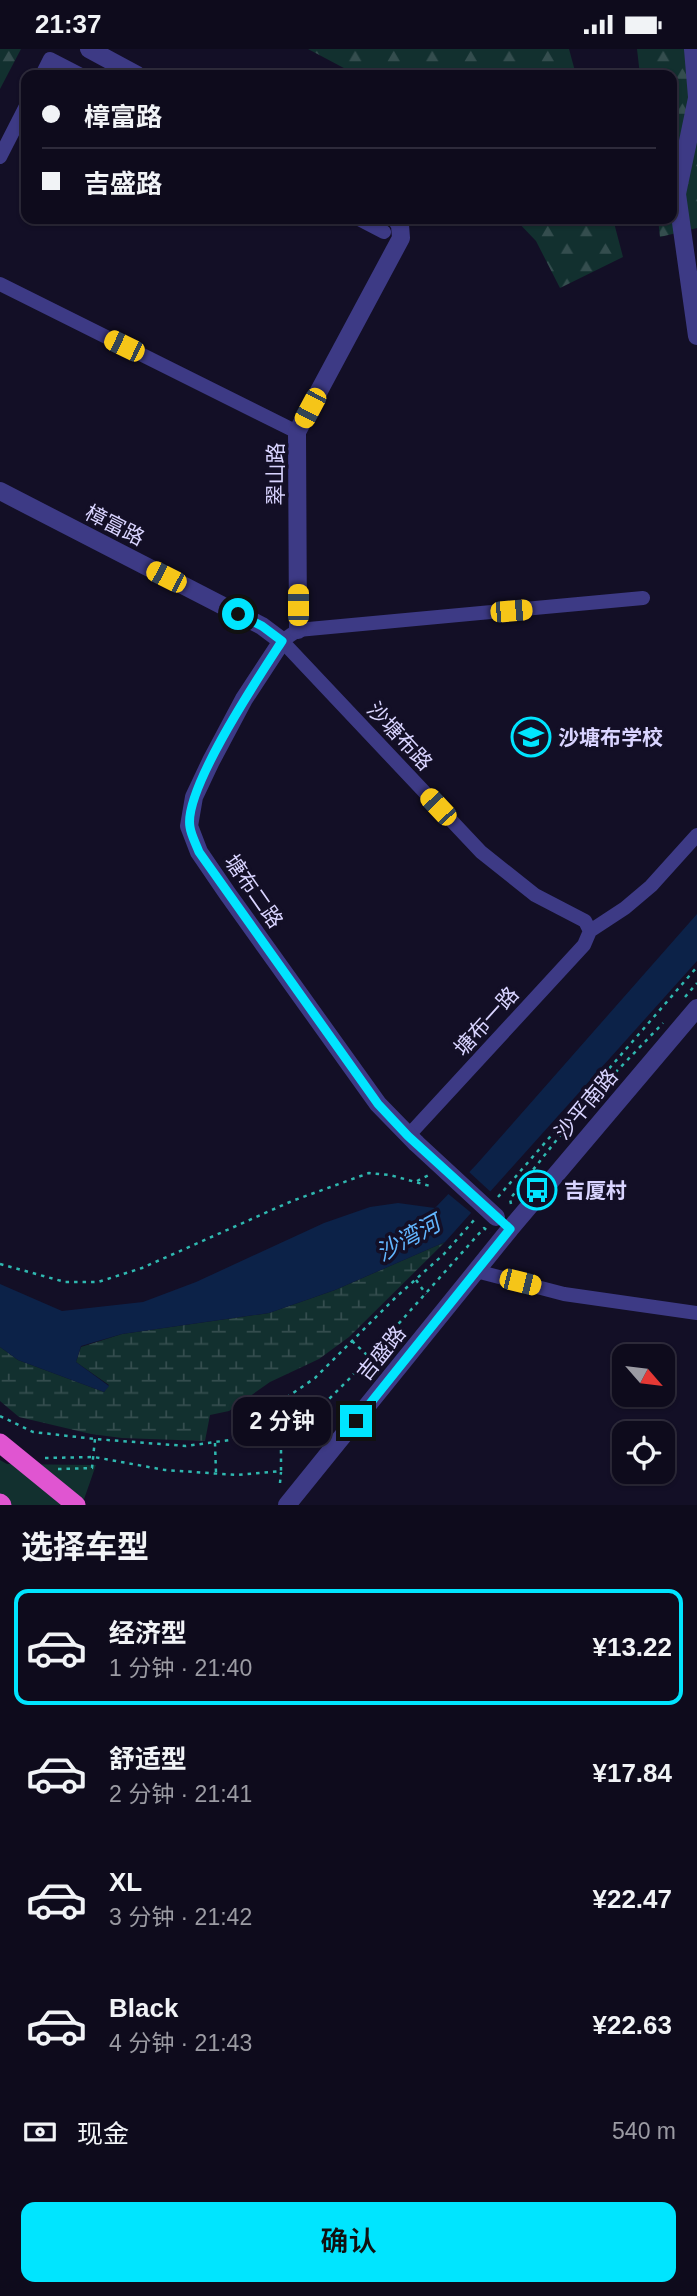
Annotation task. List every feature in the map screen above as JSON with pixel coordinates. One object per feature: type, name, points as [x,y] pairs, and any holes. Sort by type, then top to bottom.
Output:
[{"type":"highway","points":[[0,1443],[76,1505]]},
{"type":"street","points":[[89,49],[128,70]]},
{"type":"street","points":[[693,49],[697,97],[677,194],[697,336]]},
{"type":"street","points":[[44,70],[50,59],[71,70]]},
{"type":"street","points":[[0,157],[21,116]]},
{"type":"street","name":"翠山路","points":[[298,630],[297,432],[401,239],[400,225],[390,225]]},
{"type":"street","points":[[0,284],[297,432]]},
{"type":"street","name":"樟富路","points":[[0,491],[262,626],[282,641]]},
{"type":"street","points":[[282,641],[298,630],[643,599]]},
{"type":"street","name":"沙塘布路","points":[[282,641],[481,852],[535,895],[585,921],[590,931]]},
{"type":"street","name":"塘布二路","points":[[282,641],[244,699],[211,761],[194,797],[189,826],[199,852],[378,1104],[412,1140],[496,1217]]},
{"type":"street","points":[[590,931],[625,908],[651,886],[697,835]]},
{"type":"street","name":"塘布一路","points":[[412,1140],[584,945],[590,931]]},
{"type":"street","name":"沙平南路","points":[[496,1217],[689,1006]]},
{"type":"street","name":"吉盛路","points":[[287,1505],[476,1271],[496,1217]]},
{"type":"street","points":[[476,1271],[564,1294],[697,1313]]},
{"type":"path","points":[[280,1483],[281,1446],[295,1424],[324,1404],[484,1228],[491,1233],[496,1217],[549,1136],[697,967]]},
{"type":"path","points":[[689,1006],[697,983]]},
{"type":"path","points":[[0,1416],[33,1431],[186,1446],[230,1440],[253,1427],[277,1404],[315,1378],[444,1254],[496,1217],[512,1210],[510,1199],[559,1137],[586,1104],[664,1022]]},
{"type":"path","points":[[549,1136],[559,1137]]},
{"type":"path","points":[[0,1264],[65,1282],[105,1281],[142,1268],[292,1201],[369,1173],[390,1175],[430,1186]]},
{"type":"path","points":[[415,1279],[426,1294]]},
{"type":"path","points":[[352,1341],[369,1357]]},
{"type":"path","points":[[277,1404],[295,1424]]},
{"type":"path","points":[[54,1469],[92,1468],[95,1439]]},
{"type":"path","points":[[215,1443],[215,1473]]},
{"type":"path","points":[[44,1458],[94,1457],[165,1469],[237,1475],[281,1471]]},
{"type":"green space","points":[[0,49],[21,49],[0,89]]},
{"type":"green space","points":[[308,49],[569,49],[575,70],[348,70]]},
{"type":"green space","points":[[637,49],[697,49],[697,228],[660,237],[659,224],[677,224],[677,70],[639,70]]},
{"type":"green space","points":[[520,224],[614,224],[623,257],[560,288],[536,241]]},
{"type":"green space","points":[[445,1242],[349,1337],[319,1359],[270,1382],[229,1411],[210,1415],[205,1441],[91,1434],[19,1417],[0,1401],[0,1347],[18,1360],[104,1392],[109,1385],[76,1362],[81,1347],[122,1334],[269,1313],[335,1290]]},
{"type":"green space","points":[[0,1460],[7,1464],[96,1465],[82,1505],[0,1505]]},
{"type":"water","name":"沙湾河","points":[[697,914],[697,961],[445,1242],[335,1290],[269,1313],[122,1334],[81,1346],[76,1362],[109,1386],[104,1392],[18,1360],[0,1347],[0,1284],[62,1311],[143,1302],[196,1282],[324,1223],[370,1207],[398,1203],[435,1208]]},
{"type":"pier","points":[[467,1170],[494,1195],[475,1216],[446,1192]]},
{"type":"place","name":"沙塘布学校","points":[[531,737]]},
{"type":"place","name":"吉厦村","points":[[537,1190]]},
{"type":"route","points":[[238,614],[262,626],[282,641],[244,699],[194,797],[189,826],[199,852],[378,1104],[408,1136],[510,1229],[356,1421]]}]
